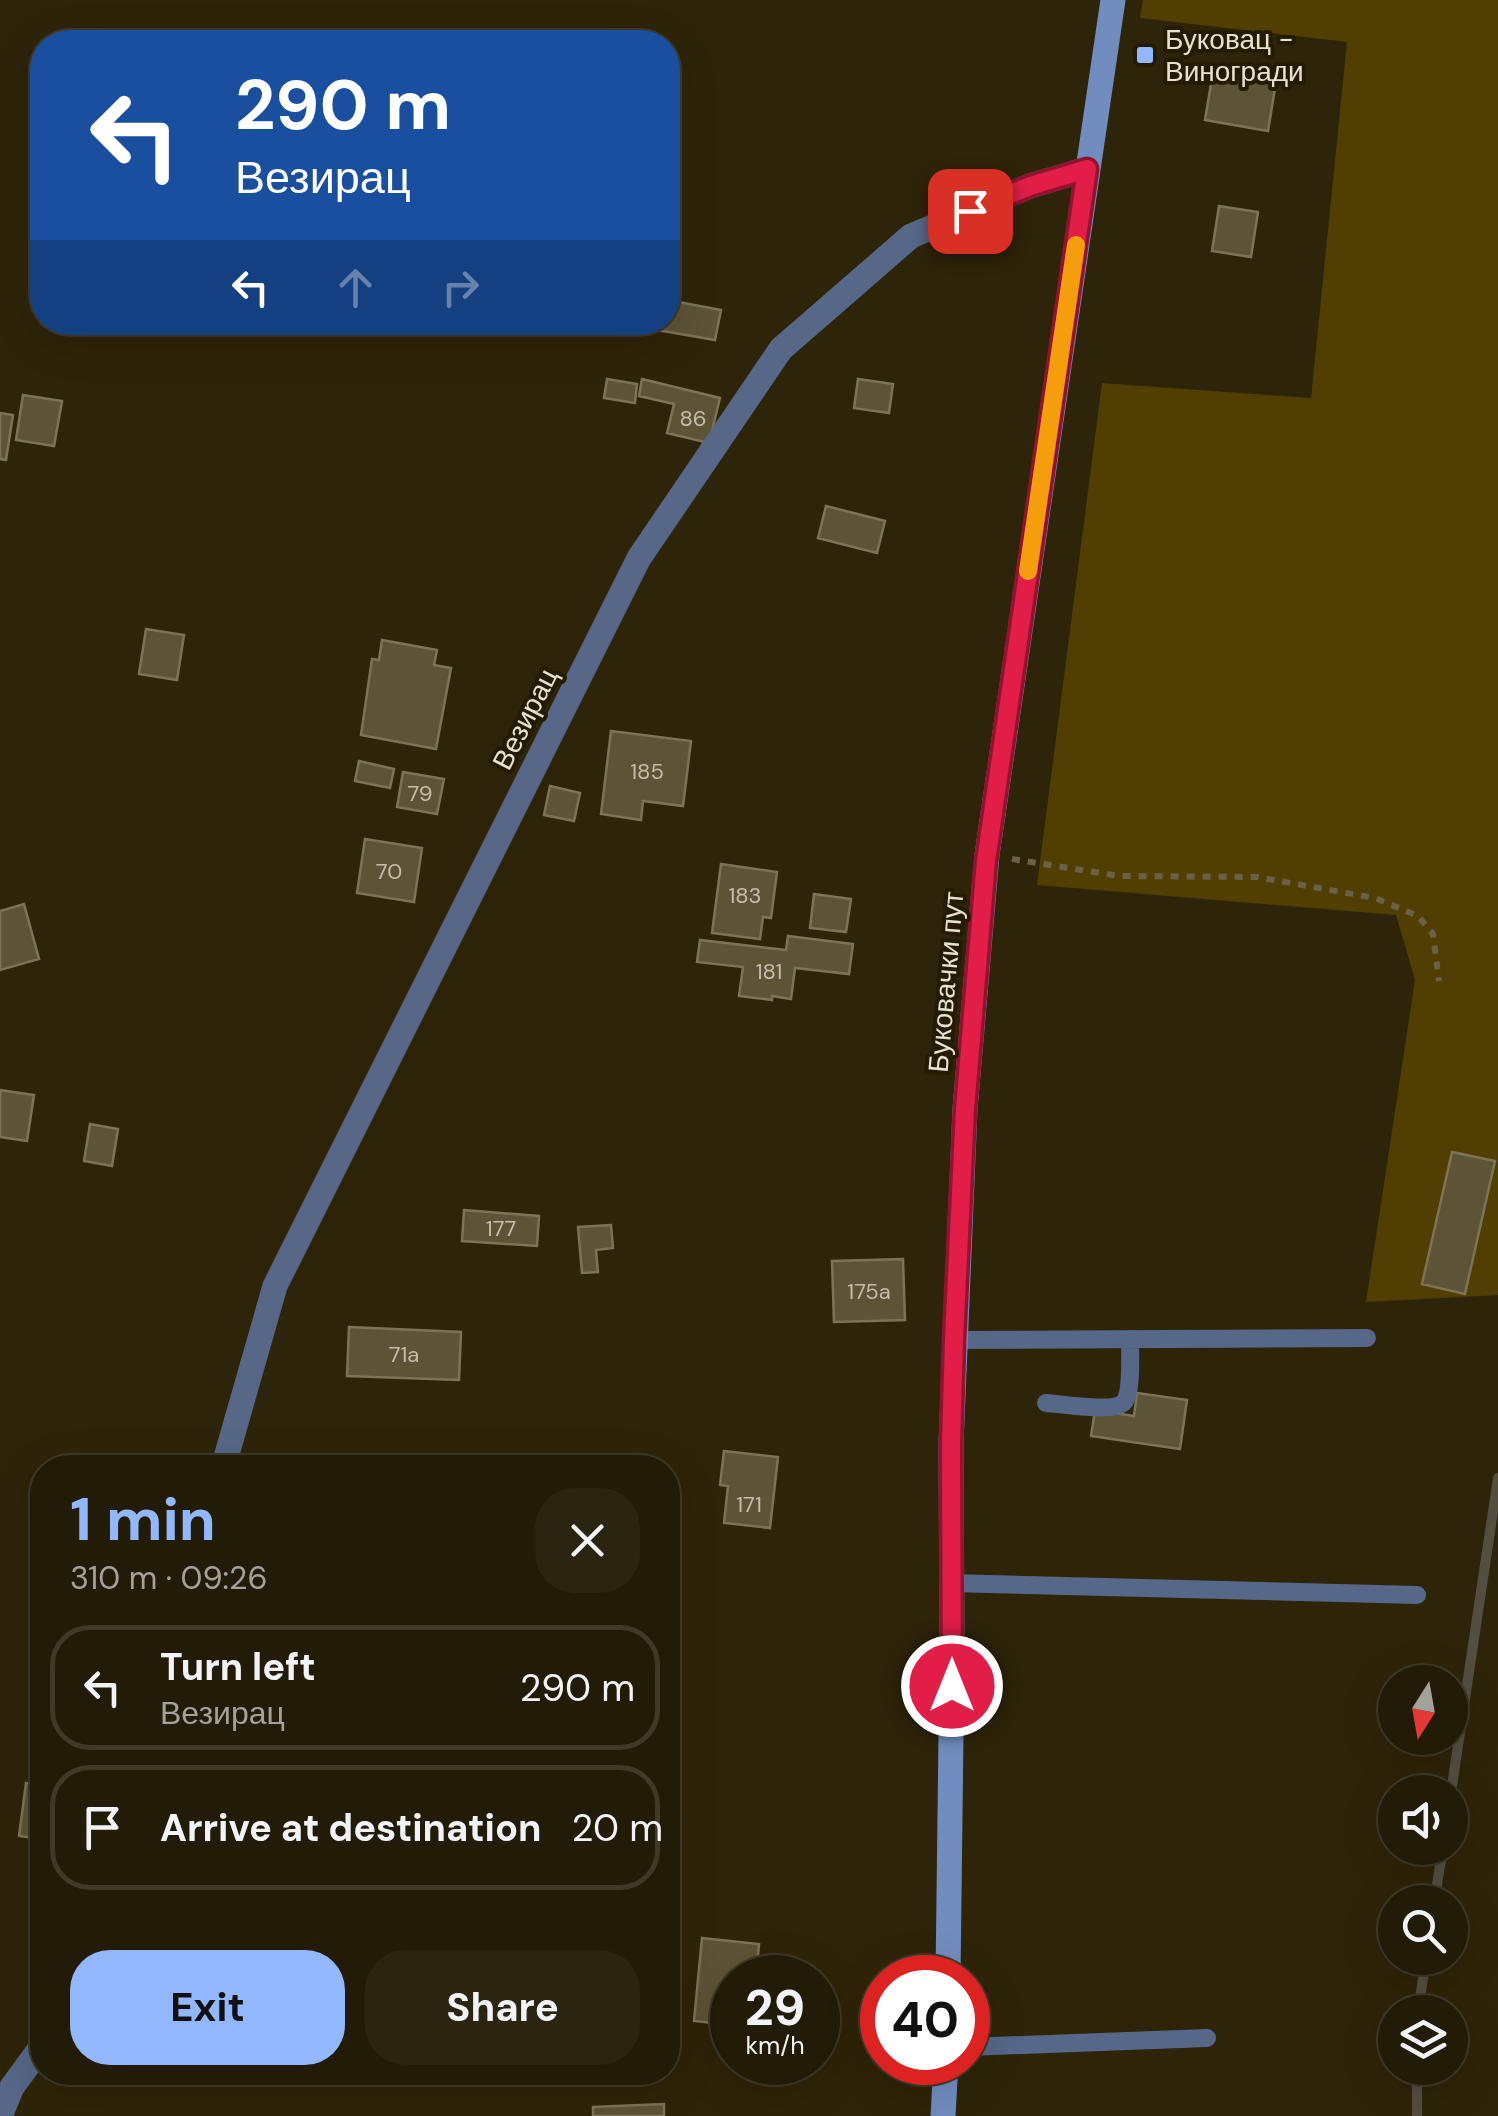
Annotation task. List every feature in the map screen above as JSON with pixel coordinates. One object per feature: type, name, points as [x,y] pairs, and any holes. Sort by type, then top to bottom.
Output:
[{"type":"street","name":"Буковачки пут","points":[[948,1955],[954,1340],[965,1109],[987,855],[1114,0]]},
{"type":"street","name":"Везирац","points":[[227,1455],[275,1286],[650,542],[781,350],[911,236],[1030,186],[1087,169]]},
{"type":"street","points":[[0,2116],[12,2087],[30,2062]]},
{"type":"street","points":[[943,2116],[945,2085]]},
{"type":"lane","points":[[954,1340],[1367,1338]]},
{"type":"lane","points":[[1046,1403],[1114,1408],[1124,1402],[1128,1392],[1130,1339]]},
{"type":"lane","points":[[950,1583],[1417,1595]]},
{"type":"lane","points":[[990,2046],[1207,2038]]},
{"type":"path","points":[[987,855],[1120,876],[1257,877],[1374,898],[1418,916],[1433,934],[1439,982]]},
{"type":"shaded area","points":[[1143,0],[1498,0],[1498,1295],[1366,1302],[1415,980],[1396,915],[1037,885],[1102,383],[1311,398],[1347,42],[1140,18]]},
{"type":"building","points":[[1213,72],[1276,82],[1268,131],[1205,120]]},
{"type":"building","points":[[1219,206],[1258,212],[1251,257],[1212,251]]},
{"type":"building","points":[[680,302],[721,310],[715,340],[680,334]]},
{"type":"building","points":[[607,379],[637,384],[635,403],[604,398]]},
{"type":"building","points":[[642,379],[720,398],[709,443],[667,433],[674,404],[639,396]]},
{"type":"building","points":[[858,379],[893,384],[889,413],[854,408]]},
{"type":"building","points":[[23,395],[62,401],[54,446],[16,440]]},
{"type":"building","points":[[0,413],[13,415],[6,460],[0,459]]},
{"type":"building","points":[[826,506],[885,521],[877,553],[818,538]]},
{"type":"building","points":[[146,629],[184,635],[177,680],[139,674]]},
{"type":"building","points":[[382,640],[437,650],[434,665],[451,668],[436,749],[361,735],[372,659],[379,660]]},
{"type":"building","points":[[611,731],[691,741],[683,806],[643,801],[641,820],[601,814]]},
{"type":"building","points":[[359,761],[394,769],[390,788],[355,781]]},
{"type":"building","points":[[403,772],[444,779],[437,814],[397,807]]},
{"type":"building","points":[[550,786],[580,793],[574,821],[544,815]]},
{"type":"building","points":[[365,839],[422,848],[414,902],[357,893]]},
{"type":"building","points":[[721,864],[777,872],[771,918],[763,917],[760,939],[712,933]]},
{"type":"building","points":[[814,894],[851,899],[846,932],[810,928]]},
{"type":"building","points":[[24,904],[39,959],[0,970],[0,911]]},
{"type":"building","points":[[788,936],[853,944],[849,974],[795,968],[791,999],[772,996],[772,1000],[739,996],[743,967],[697,962],[700,940],[786,950]]},
{"type":"building","points":[[0,1090],[34,1095],[27,1141],[0,1137]]},
{"type":"building","points":[[90,1124],[118,1129],[112,1166],[84,1161]]},
{"type":"building","points":[[1452,1152],[1495,1161],[1465,1294],[1422,1284]]},
{"type":"building","points":[[464,1210],[539,1216],[537,1246],[462,1241]]},
{"type":"building","points":[[611,1225],[613,1248],[596,1250],[598,1272],[582,1273],[578,1227]]},
{"type":"building","points":[[903,1259],[905,1320],[834,1322],[832,1261]]},
{"type":"building","points":[[349,1327],[461,1332],[459,1380],[347,1376]]},
{"type":"building","points":[[1137,1393],[1187,1400],[1180,1449],[1091,1436],[1095,1410],[1134,1416]]},
{"type":"building","points":[[724,1451],[778,1457],[770,1528],[724,1523],[728,1486],[720,1485]]},
{"type":"building","points":[[26,1783],[30,1784],[30,1837],[19,1836]]},
{"type":"building","points":[[702,1938],[759,1944],[758,1955],[710,1955],[710,2023],[694,2021]]},
{"type":"building","points":[[664,2104],[664,2116],[593,2116],[593,2107]]},
{"type":"waterway","points":[[1454,1775],[1498,1478]]},
{"type":"waterway","points":[[1437,1885],[1440,1865]]},
{"type":"waterway","points":[[1421,1995],[1423,1975]]},
{"type":"waterway","points":[[1417,2085],[1417,2116]]},
{"type":"slow traffic","points":[[1028,571],[1076,245]]},
{"type":"place","name":"Буковац - Виногради","points":[[1145,55]]},
{"type":"route","points":[[952,1686],[954,1340],[965,1109],[986,861],[1087,169],[1030,186],[970,211]]}]
